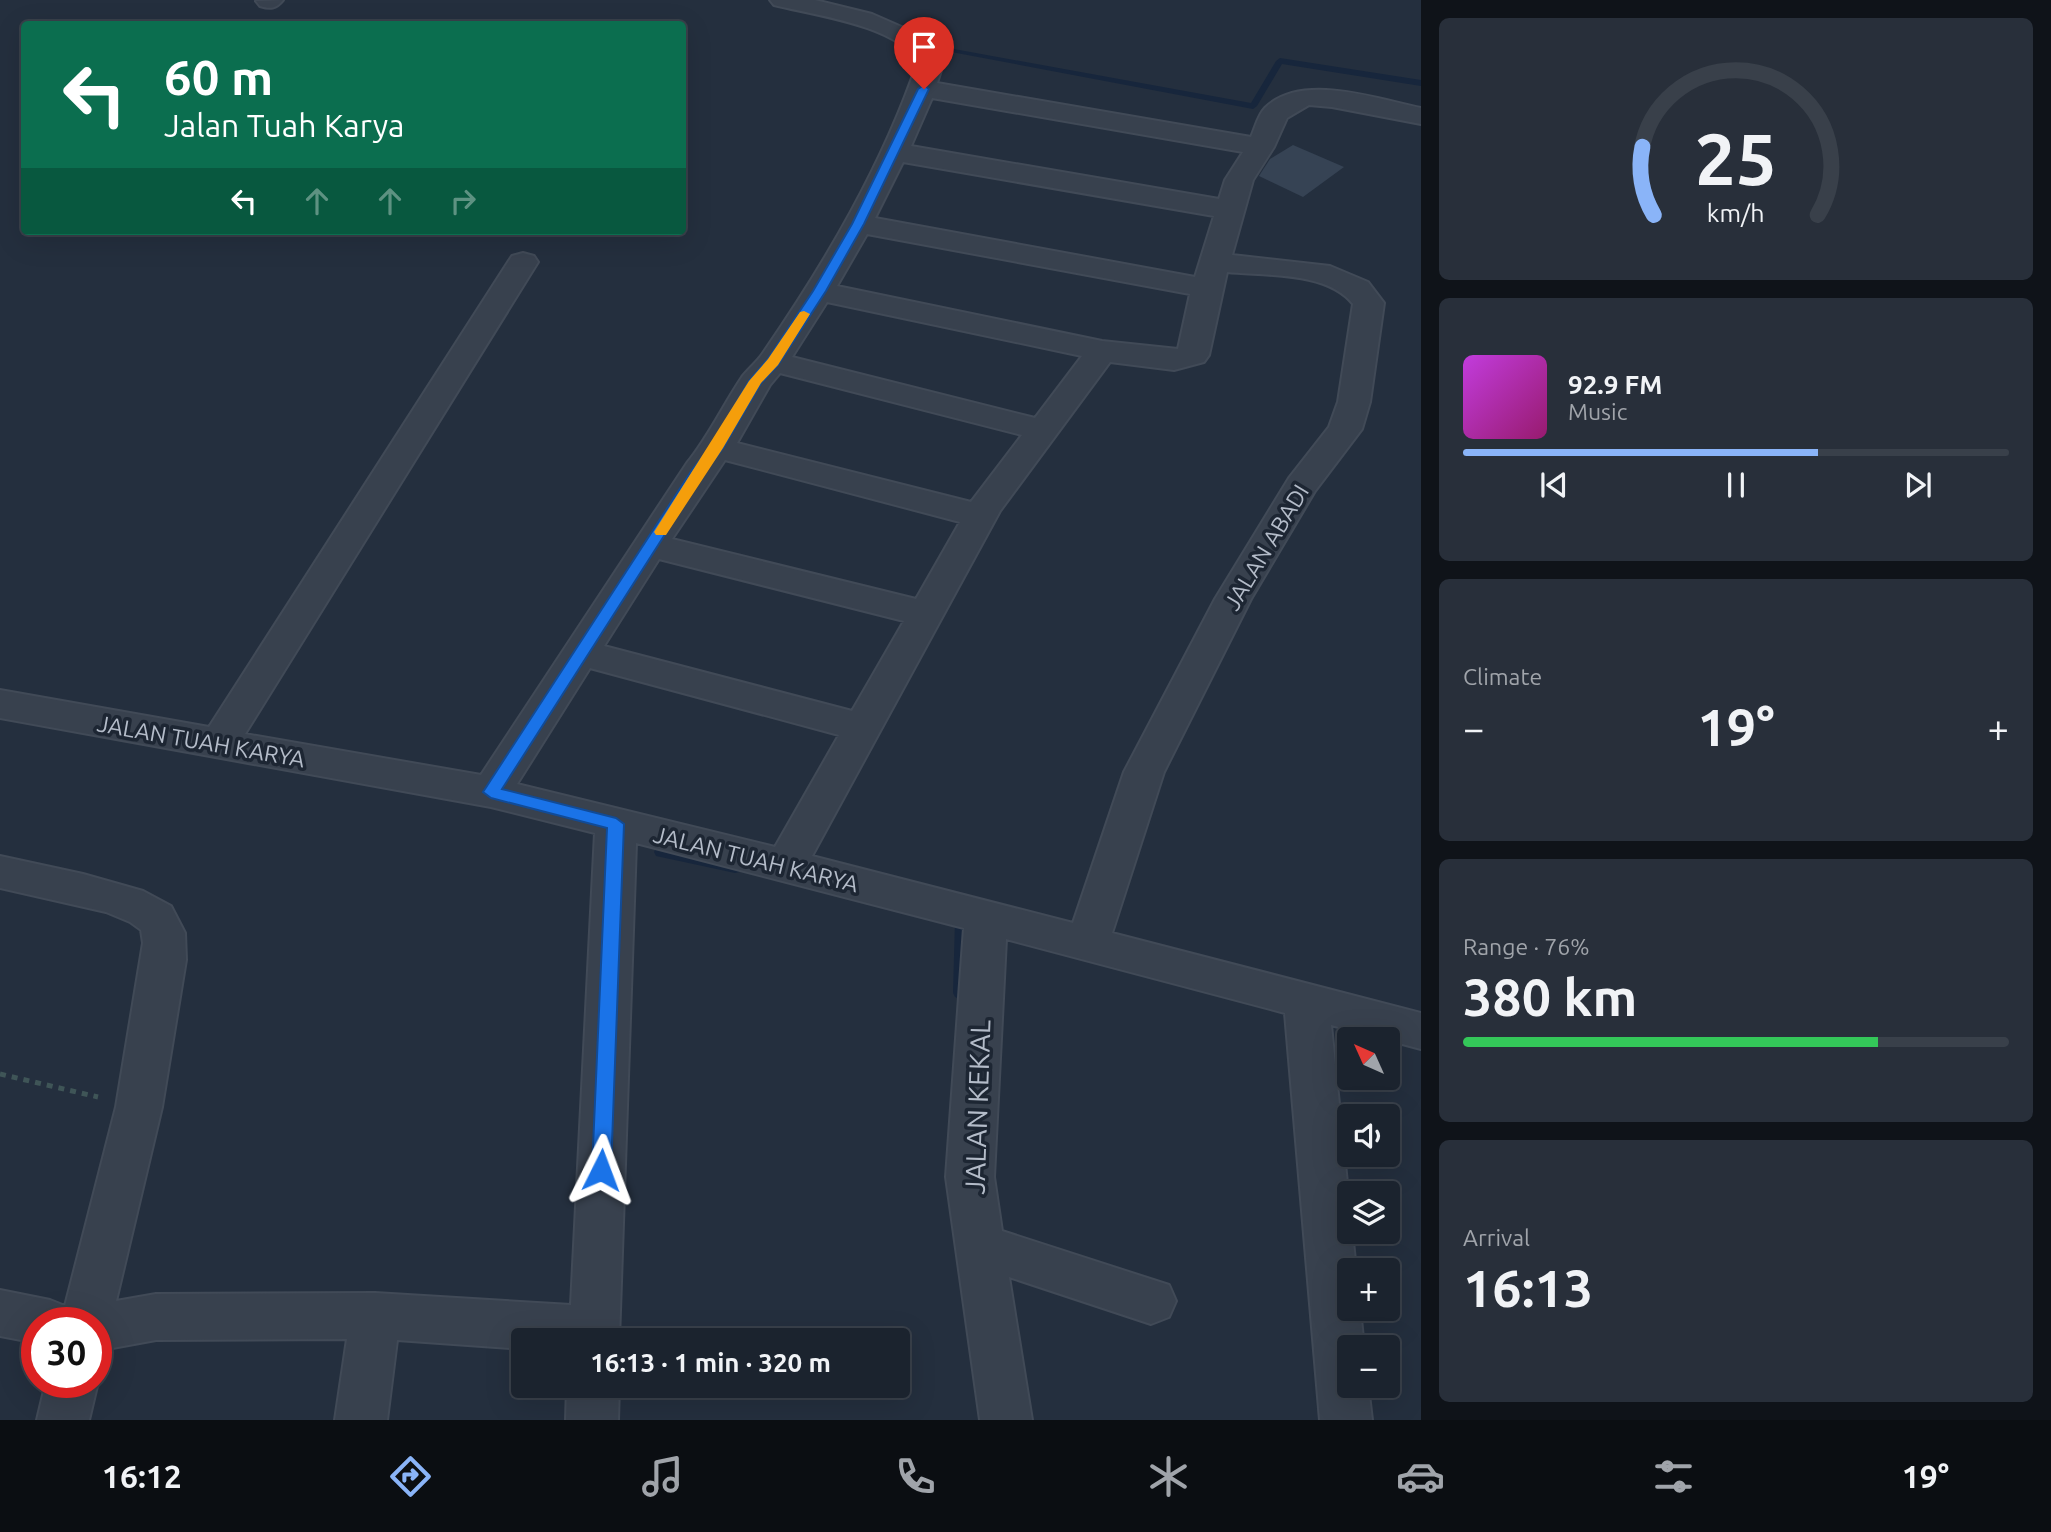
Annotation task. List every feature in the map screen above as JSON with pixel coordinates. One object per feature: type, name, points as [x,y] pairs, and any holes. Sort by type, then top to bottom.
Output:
[{"type":"street","points":[[491,792],[699,470],[716,448],[756,381],[773,362],[819,291],[858,224],[924,89],[931,61],[920,44],[863,19],[783,0]]},
{"type":"street","points":[[924,89],[1260,147]]},
{"type":"street","points":[[819,291],[1102,351],[1174,360],[1193,355],[1211,275],[1239,180],[1260,147],[1275,113],[1304,97],[1332,99],[1418,123]]},
{"type":"street","points":[[894,152],[1232,210]]},
{"type":"street","points":[[858,224],[1211,275]]},
{"type":"street","points":[[219,744],[523,262]]},
{"type":"street","name":"JALAN ABADI","points":[[1087,944],[1144,772],[1233,599],[1301,486],[1345,429],[1354,402],[1370,303],[1357,288],[1319,272],[1211,275]]},
{"type":"street","points":[[786,865],[981,516],[1102,351]]},
{"type":"street","points":[[773,362],[1043,430]]},
{"type":"street","points":[[716,448],[981,516]]},
{"type":"street","points":[[652,546],[926,614]]},
{"type":"street","points":[[582,653],[863,728]]},
{"type":"street","name":"JALAN TUAH KARYA","points":[[0,704],[491,792],[786,865],[1421,1031]]},
{"type":"street","points":[[595,1328],[616,824]]},
{"type":"street","points":[[0,873],[132,903],[156,917],[165,935],[164,960],[139,1107],[90,1307]]},
{"type":"street","name":"JALAN KEKAL","points":[[986,917],[970,1177],[1006,1420]]},
{"type":"street","points":[[1306,1001],[1346,1420]]},
{"type":"street","points":[[980,1246],[1151,1301]]},
{"type":"street","points":[[0,1313],[21,1317]]},
{"type":"street","points":[[361,1420],[375,1316]]},
{"type":"street","points":[[112,1325],[156,1317],[375,1316],[514,1328]]},
{"type":"street","points":[[63,1420],[68,1398]]},
{"type":"street","points":[[592,1420],[593,1398]]},
{"type":"path","points":[[0,1074],[139,1107]]},
{"type":"building","points":[[1293,145],[1344,167],[1303,197],[1259,176],[1270,159]]},
{"type":"waterway","points":[[946,49],[1253,106],[1280,61],[1421,83]]},
{"type":"waterway","points":[[661,852],[735,868]]},
{"type":"waterway","points":[[960,993],[962,920]]},
{"type":"slow traffic","points":[[661,532],[756,381],[773,362],[804,314]]},
{"type":"route","points":[[601,1170],[616,824],[491,792],[699,470],[716,448],[756,381],[773,362],[819,291],[858,224],[924,89]]}]
